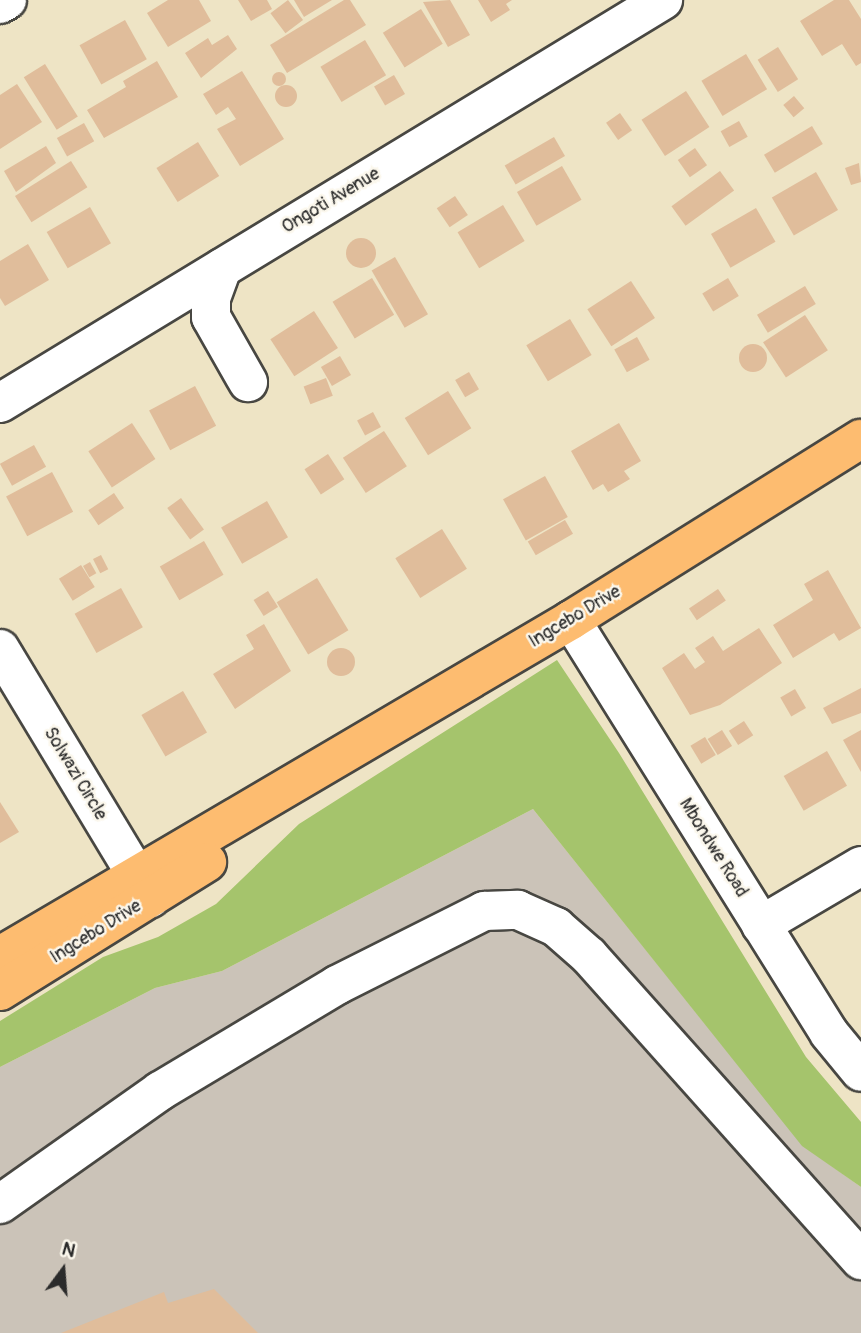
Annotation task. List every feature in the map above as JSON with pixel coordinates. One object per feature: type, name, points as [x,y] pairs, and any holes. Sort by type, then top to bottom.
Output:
[{"type":"main road","name":"Ingcebo Drive","points":[[0,991],[142,887],[221,823],[286,790],[571,620],[861,439]]},
{"type":"main road","name":"Ingcebo Drive","points":[[0,956],[142,887]]},
{"type":"street","points":[[0,4],[7,0]]},
{"type":"street","name":"Ongoti Avenue","points":[[0,403],[663,0]]},
{"type":"street","points":[[222,268],[211,317],[248,382]]},
{"type":"street","name":"Mbondwe Road","points":[[571,620],[829,1033],[861,1072]]},
{"type":"street","name":"Solwazi Circle","points":[[0,649],[142,887]]},
{"type":"street","points":[[761,925],[861,866]]},
{"type":"street","points":[[0,1204],[160,1091],[337,985],[484,911],[519,910],[556,927],[589,956],[861,1260]]},
{"type":"shaded area","points":[[533,809],[802,1145],[861,1187],[861,1333],[0,1333],[0,1067],[155,988],[222,971]]},
{"type":"green space","points":[[557,660],[619,753],[806,1057],[861,1122],[861,1187],[802,1146],[533,809],[222,971],[155,988],[0,1067],[0,1021],[103,957],[158,937],[216,904],[299,824]]},
{"type":"building","points":[[168,0],[199,0],[211,21],[168,47],[147,13]]},
{"type":"building","points":[[238,0],[267,0],[272,9],[251,21]]},
{"type":"building","points":[[288,0],[303,20],[285,33],[270,13]]},
{"type":"building","points":[[294,0],[332,0],[304,17]]},
{"type":"building","points":[[344,0],[350,0],[366,25],[287,73],[270,45]]},
{"type":"building","points":[[450,0],[470,35],[448,47],[423,2]]},
{"type":"building","points":[[478,0],[512,0],[506,4],[510,10],[491,22]]},
{"type":"building","points":[[834,0],[849,0],[861,19],[861,63],[856,66],[842,44],[822,56],[800,21]]},
{"type":"building","points":[[421,9],[443,44],[405,68],[383,33]]},
{"type":"building","points":[[125,20],[147,59],[101,85],[80,45]]},
{"type":"building","points":[[228,35],[237,49],[201,78],[185,53],[208,38],[212,45]]},
{"type":"building","points":[[365,40],[386,75],[342,102],[320,67]]},
{"type":"building","points":[[778,47],[798,79],[778,92],[758,60]]},
{"type":"building","points":[[746,54],[767,89],[723,116],[701,81]]},
{"type":"building","points":[[157,61],[178,97],[104,138],[87,110],[126,87],[123,81]]},
{"type":"building","points":[[45,64],[78,117],[57,130],[24,77]]},
{"type":"building","points":[[242,71],[284,139],[240,166],[217,129],[236,119],[228,107],[216,115],[203,94]]},
{"type":"building","points":[[279,72],[284,74],[284,84],[279,86],[274,84],[272,79],[274,74]]},
{"type":"building","points":[[394,75],[405,94],[385,106],[374,86]]},
{"type":"building","points":[[17,84],[42,122],[0,149],[0,95]]},
{"type":"building","points":[[286,85],[294,88],[297,96],[294,104],[286,107],[278,104],[275,96],[278,88]]},
{"type":"building","points":[[686,91],[709,127],[665,156],[642,120]]},
{"type":"building","points":[[794,96],[804,108],[794,117],[783,105]]},
{"type":"building","points":[[620,113],[632,130],[618,140],[606,123]]},
{"type":"building","points":[[739,121],[748,137],[729,147],[721,131]]},
{"type":"building","points":[[84,123],[94,141],[67,156],[57,138]]},
{"type":"building","points":[[812,126],[823,144],[775,173],[764,155]]},
{"type":"building","points":[[554,137],[565,156],[516,185],[505,166]]},
{"type":"building","points":[[198,142],[219,176],[178,202],[156,168]]},
{"type":"building","points":[[46,146],[56,163],[16,192],[4,171]]},
{"type":"building","points":[[695,148],[707,165],[690,177],[678,160]]},
{"type":"building","points":[[71,161],[87,187],[31,222],[15,196]]},
{"type":"building","points":[[859,163],[861,182],[851,185],[845,168]]},
{"type":"building","points":[[562,166],[582,200],[536,226],[517,192]]},
{"type":"building","points":[[720,171],[734,190],[686,226],[671,206]]},
{"type":"building","points":[[816,172],[838,210],[794,236],[772,198]]},
{"type":"building","points":[[455,196],[468,215],[450,227],[437,208]]},
{"type":"building","points":[[503,205],[525,241],[479,268],[458,232]]},
{"type":"building","points":[[90,207],[111,243],[68,268],[47,232]]},
{"type":"building","points":[[756,208],[776,242],[730,268],[711,234]]},
{"type":"building","points":[[361,238],[367,239],[375,247],[375,259],[367,267],[361,268],[355,267],[347,259],[346,253],[347,247],[355,239]]},
{"type":"building","points":[[28,244],[49,280],[5,306],[0,298],[0,261]]},
{"type":"building","points":[[395,257],[428,314],[405,328],[372,270]]},
{"type":"building","points":[[372,278],[394,315],[355,339],[333,302]]},
{"type":"building","points":[[728,278],[739,296],[713,311],[702,293]]},
{"type":"building","points":[[631,281],[655,318],[611,346],[587,309]]},
{"type":"building","points":[[805,286],[816,304],[768,333],[757,315]]},
{"type":"building","points":[[314,311],[338,348],[294,376],[270,339]]},
{"type":"building","points":[[805,315],[828,350],[786,377],[763,342]]},
{"type":"building","points":[[570,319],[592,355],[548,381],[526,345]]},
{"type":"building","points":[[637,337],[650,360],[627,372],[614,350]]},
{"type":"building","points":[[753,344],[763,348],[767,358],[763,368],[753,372],[743,368],[739,358],[743,348]]},
{"type":"building","points":[[340,356],[351,375],[332,386],[321,367]]},
{"type":"building","points":[[469,372],[479,389],[465,397],[455,380]]},
{"type":"building","points":[[326,378],[333,396],[310,404],[304,387]]},
{"type":"building","points":[[195,386],[216,426],[170,450],[149,410]]},
{"type":"building","points":[[448,391],[471,428],[428,455],[405,418]]},
{"type":"building","points":[[373,412],[381,427],[365,435],[357,420]]},
{"type":"building","points":[[132,423],[155,459],[112,487],[88,451]]},
{"type":"building","points":[[619,423],[641,461],[624,471],[630,479],[608,492],[603,484],[593,490],[571,451]]},
{"type":"building","points":[[384,431],[407,466],[366,493],[343,458]]},
{"type":"building","points":[[34,445],[46,467],[12,486],[0,464]]},
{"type":"building","points":[[328,454],[344,479],[321,494],[305,469]]},
{"type":"building","points":[[52,472],[73,512],[27,536],[6,496]]},
{"type":"building","points":[[545,476],[568,517],[526,540],[503,499]]},
{"type":"building","points":[[114,493],[124,508],[98,525],[88,510]]},
{"type":"building","points":[[181,498],[204,530],[190,540],[167,508]]},
{"type":"building","points":[[267,501],[288,537],[242,564],[221,528]]},
{"type":"building","points":[[565,520],[573,534],[536,555],[528,542]]},
{"type":"building","points":[[442,529],[467,569],[420,598],[395,558]]},
{"type":"building","points":[[204,541],[224,575],[179,600],[160,566]]},
{"type":"building","points":[[101,555],[108,569],[100,573],[93,559]]},
{"type":"building","points":[[90,562],[96,573],[89,577],[83,566]]},
{"type":"building","points":[[81,565],[95,587],[73,601],[59,579]]},
{"type":"building","points":[[828,570],[861,628],[839,641],[834,633],[793,658],[773,625],[813,600],[804,584]]},
{"type":"building","points":[[317,578],[348,630],[308,654],[277,602]]},
{"type":"building","points":[[121,588],[143,627],[96,653],[75,614]]},
{"type":"building","points":[[718,589],[726,601],[697,620],[689,609]]},
{"type":"building","points":[[268,591],[278,607],[264,616],[254,600]]},
{"type":"building","points":[[264,624],[291,671],[235,709],[213,674],[254,649],[246,635]]},
{"type":"building","points":[[759,628],[782,663],[720,705],[690,715],[662,668],[684,653],[695,669],[705,662],[695,648],[713,636],[723,651]]},
{"type":"building","points":[[341,648],[351,652],[355,662],[351,672],[341,676],[331,672],[327,662],[331,652]]},
{"type":"building","points":[[861,688],[861,713],[832,724],[823,708]]},
{"type":"building","points":[[795,689],[806,708],[791,717],[780,698]]},
{"type":"building","points":[[183,691],[207,733],[165,757],[141,715]]},
{"type":"building","points":[[744,721],[753,735],[738,745],[729,731]]},
{"type":"building","points":[[722,730],[732,746],[718,755],[708,739]]},
{"type":"building","points":[[861,730],[861,772],[843,740]]},
{"type":"building","points":[[705,737],[716,755],[701,764],[690,746]]},
{"type":"building","points":[[827,751],[847,786],[804,811],[784,776]]},
{"type":"building","points":[[0,802],[19,832],[0,843]]},
{"type":"building","points":[[214,1289],[258,1333],[61,1333],[164,1292],[168,1303]]}]
